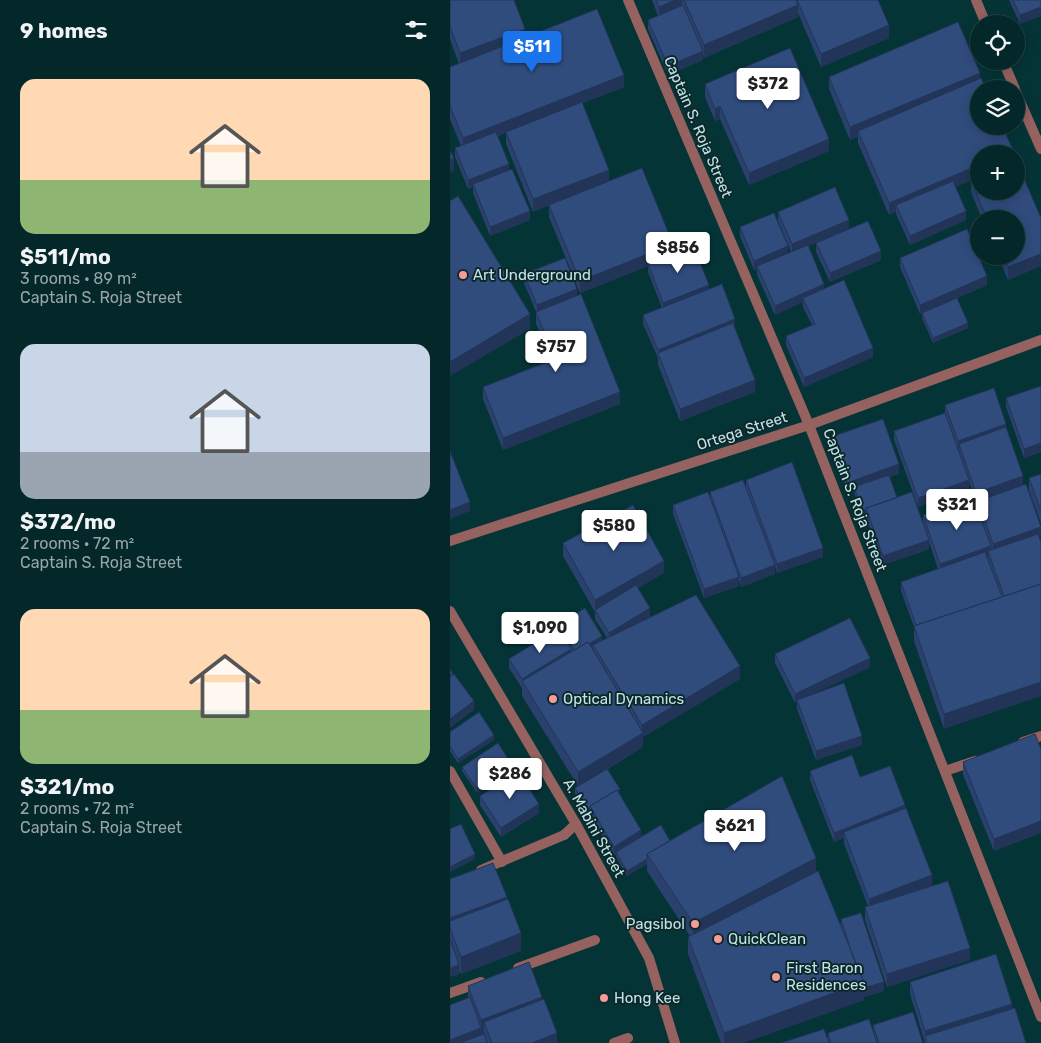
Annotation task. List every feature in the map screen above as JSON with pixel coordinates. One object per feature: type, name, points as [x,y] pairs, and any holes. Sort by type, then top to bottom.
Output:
[{"type":"street","name":"Captain S. Roja Street","points":[[628,0],[809,425],[1041,1017]]},
{"type":"street","points":[[976,0],[982,15]]},
{"type":"street","points":[[1025,113],[1041,149]]},
{"type":"street","name":"Ortega Street","points":[[450,541],[809,425],[1041,340]]},
{"type":"street","name":"A. Mabini Street","points":[[450,611],[576,824],[649,958],[676,1043]]},
{"type":"street","points":[[1016,745],[1041,736]]},
{"type":"street","points":[[945,771],[983,758]]},
{"type":"street","points":[[450,771],[502,862]]},
{"type":"street","points":[[468,876],[564,835],[576,824]]},
{"type":"street","points":[[450,993],[595,940]]},
{"type":"street","points":[[614,1043],[628,1038]]},
{"type":"building","points":[[450,0],[514,0],[525,29],[460,53],[450,26]]},
{"type":"building","points":[[656,0],[675,0],[659,7]]},
{"type":"building","points":[[684,0],[796,0],[798,5],[704,45]]},
{"type":"building","points":[[797,0],[878,0],[889,25],[821,54]]},
{"type":"building","points":[[1013,0],[1041,0],[1041,7],[1020,15]]},
{"type":"building","points":[[683,5],[703,51],[668,66],[648,20]]},
{"type":"building","points":[[597,9],[624,75],[463,138],[450,106],[450,67]]},
{"type":"building","points":[[958,22],[970,50],[970,70],[979,70],[980,73],[850,127],[829,77]]},
{"type":"building","points":[[790,48],[829,139],[749,173],[720,106],[715,109],[705,84]]},
{"type":"building","points":[[970,83],[970,135],[1006,135],[1011,145],[970,145],[970,169],[889,203],[858,131]]},
{"type":"building","points":[[582,102],[609,170],[533,199],[506,132]]},
{"type":"building","points":[[496,132],[509,164],[468,180],[455,148]]},
{"type":"building","points":[[450,151],[454,158],[450,160]]},
{"type":"building","points":[[642,168],[673,244],[580,281],[549,205]]},
{"type":"building","points":[[512,169],[530,211],[490,227],[473,184]]},
{"type":"building","points":[[953,181],[966,211],[910,236],[896,205]]},
{"type":"building","points":[[1025,181],[1041,218],[1041,254],[1025,260],[1025,210],[983,210],[979,200],[1025,200]]},
{"type":"building","points":[[835,187],[849,220],[792,244],[778,212]]},
{"type":"building","points":[[458,196],[530,314],[450,362],[450,201]]},
{"type":"building","points":[[774,213],[788,246],[754,261],[740,227]]},
{"type":"building","points":[[868,221],[881,251],[830,273],[816,243]]},
{"type":"building","points":[[967,229],[970,236],[970,265],[982,265],[987,276],[920,305],[900,258]]},
{"type":"building","points":[[693,245],[709,285],[663,303],[648,263]]},
{"type":"building","points":[[808,245],[824,284],[775,306],[757,266]]},
{"type":"building","points":[[565,258],[577,289],[537,305],[524,274]]},
{"type":"building","points":[[844,280],[873,348],[804,378],[786,336],[815,324],[803,298]]},
{"type":"building","points":[[722,284],[735,319],[658,350],[643,315]]},
{"type":"building","points":[[581,294],[620,392],[503,438],[483,387],[555,359],[536,312]]},
{"type":"building","points":[[957,298],[968,323],[933,338],[922,313]]},
{"type":"building","points":[[733,323],[755,380],[680,409],[658,353]]},
{"type":"building","points":[[1041,386],[1041,443],[1024,449],[1006,398]]},
{"type":"building","points":[[994,388],[1006,424],[958,441],[945,405]]},
{"type":"building","points":[[945,413],[969,480],[918,498],[894,431]]},
{"type":"building","points":[[883,419],[899,464],[847,483],[831,437]]},
{"type":"building","points":[[1006,427],[1023,476],[976,493],[959,444]]},
{"type":"building","points":[[450,451],[470,502],[450,510]]},
{"type":"building","points":[[792,462],[823,548],[777,564],[746,480]]},
{"type":"building","points":[[1041,474],[1041,511],[1029,478]]},
{"type":"building","points":[[889,475],[897,498],[862,511],[854,487]]},
{"type":"building","points":[[743,480],[775,565],[741,578],[710,492]]},
{"type":"building","points":[[1026,484],[1041,527],[993,544],[978,501]]},
{"type":"building","points":[[708,492],[739,577],[704,589],[673,505]]},
{"type":"building","points":[[912,492],[929,540],[883,556],[866,508]]},
{"type":"building","points":[[973,497],[991,546],[940,564],[923,515]]},
{"type":"building","points":[[633,505],[664,561],[595,600],[563,543]]},
{"type":"building","points":[[1038,534],[1041,542],[1041,584],[1004,596],[988,551]]},
{"type":"building","points":[[985,552],[1002,597],[916,625],[901,582]]},
{"type":"building","points":[[1041,584],[1041,682],[944,714],[914,626]]},
{"type":"building","points":[[636,585],[650,608],[609,633],[595,610]]},
{"type":"building","points":[[696,595],[740,666],[642,725],[593,645]]},
{"type":"building","points":[[585,608],[602,636],[574,650],[559,624]]},
{"type":"building","points":[[850,618],[870,658],[795,694],[775,654]]},
{"type":"building","points":[[559,628],[571,649],[522,679],[509,659]]},
{"type":"building","points":[[588,642],[643,733],[578,772],[522,681]]},
{"type":"building","points":[[454,674],[474,701],[450,719],[450,677]]},
{"type":"building","points":[[844,683],[862,736],[816,751],[797,700]]},
{"type":"building","points":[[479,712],[494,735],[458,759],[450,746],[450,732]]},
{"type":"building","points":[[1035,734],[1041,749],[1041,821],[994,839],[963,762]]},
{"type":"building","points":[[498,743],[512,765],[477,789],[462,767]]},
{"type":"building","points":[[852,755],[860,777],[890,766],[905,805],[834,833],[810,771]]},
{"type":"building","points":[[607,769],[620,789],[588,809],[575,788]]},
{"type":"building","points":[[518,772],[539,804],[501,828],[480,796]]},
{"type":"building","points":[[782,776],[816,858],[693,923],[647,854]]},
{"type":"building","points":[[617,790],[641,830],[614,847],[590,806]]},
{"type":"building","points":[[906,808],[932,875],[869,899],[844,832]]},
{"type":"building","points":[[461,824],[475,854],[450,867],[450,829]]},
{"type":"building","points":[[661,825],[670,841],[647,854],[647,859],[627,871],[616,852]]},
{"type":"building","points":[[493,863],[507,897],[450,918],[450,879]]},
{"type":"building","name":"First Baron Residences","points":[[818,871],[864,982],[724,1033],[688,937]]},
{"type":"building","points":[[948,881],[970,948],[887,974],[865,907]]},
{"type":"building","points":[[508,899],[521,933],[461,957],[450,928],[450,921]]},
{"type":"building","points":[[861,913],[884,982],[864,988],[864,982],[853,957],[841,919]]},
{"type":"building","points":[[450,939],[459,965],[450,968]]},
{"type":"building","points":[[996,954],[1012,1004],[925,1031],[910,982]]},
{"type":"building","points":[[529,962],[542,997],[481,1020],[468,986]]},
{"type":"building","points":[[470,997],[481,1028],[450,1040],[450,1005]]},
{"type":"building","points":[[544,999],[557,1033],[532,1043],[492,1043],[484,1022]]},
{"type":"building","points":[[1015,1008],[1026,1043],[927,1043],[925,1036]]},
{"type":"building","points":[[913,1012],[923,1043],[879,1043],[873,1025]]},
{"type":"building","points":[[869,1019],[877,1043],[831,1043],[828,1033]]},
{"type":"building","points":[[824,1029],[829,1043],[781,1043]]},
{"type":"building","points":[[484,1034],[487,1043],[460,1043]]},
{"type":"place","name":"Art Underground","points":[[463,275]]},
{"type":"place","name":"Optical Dynamics","points":[[553,699]]},
{"type":"place","name":"Pagsibol","points":[[695,924]]},
{"type":"place","name":"QuickClean","points":[[718,939]]},
{"type":"place","name":"First Baron Residences","points":[[776,977]]},
{"type":"place","name":"Hong Kee","points":[[604,998]]}]
